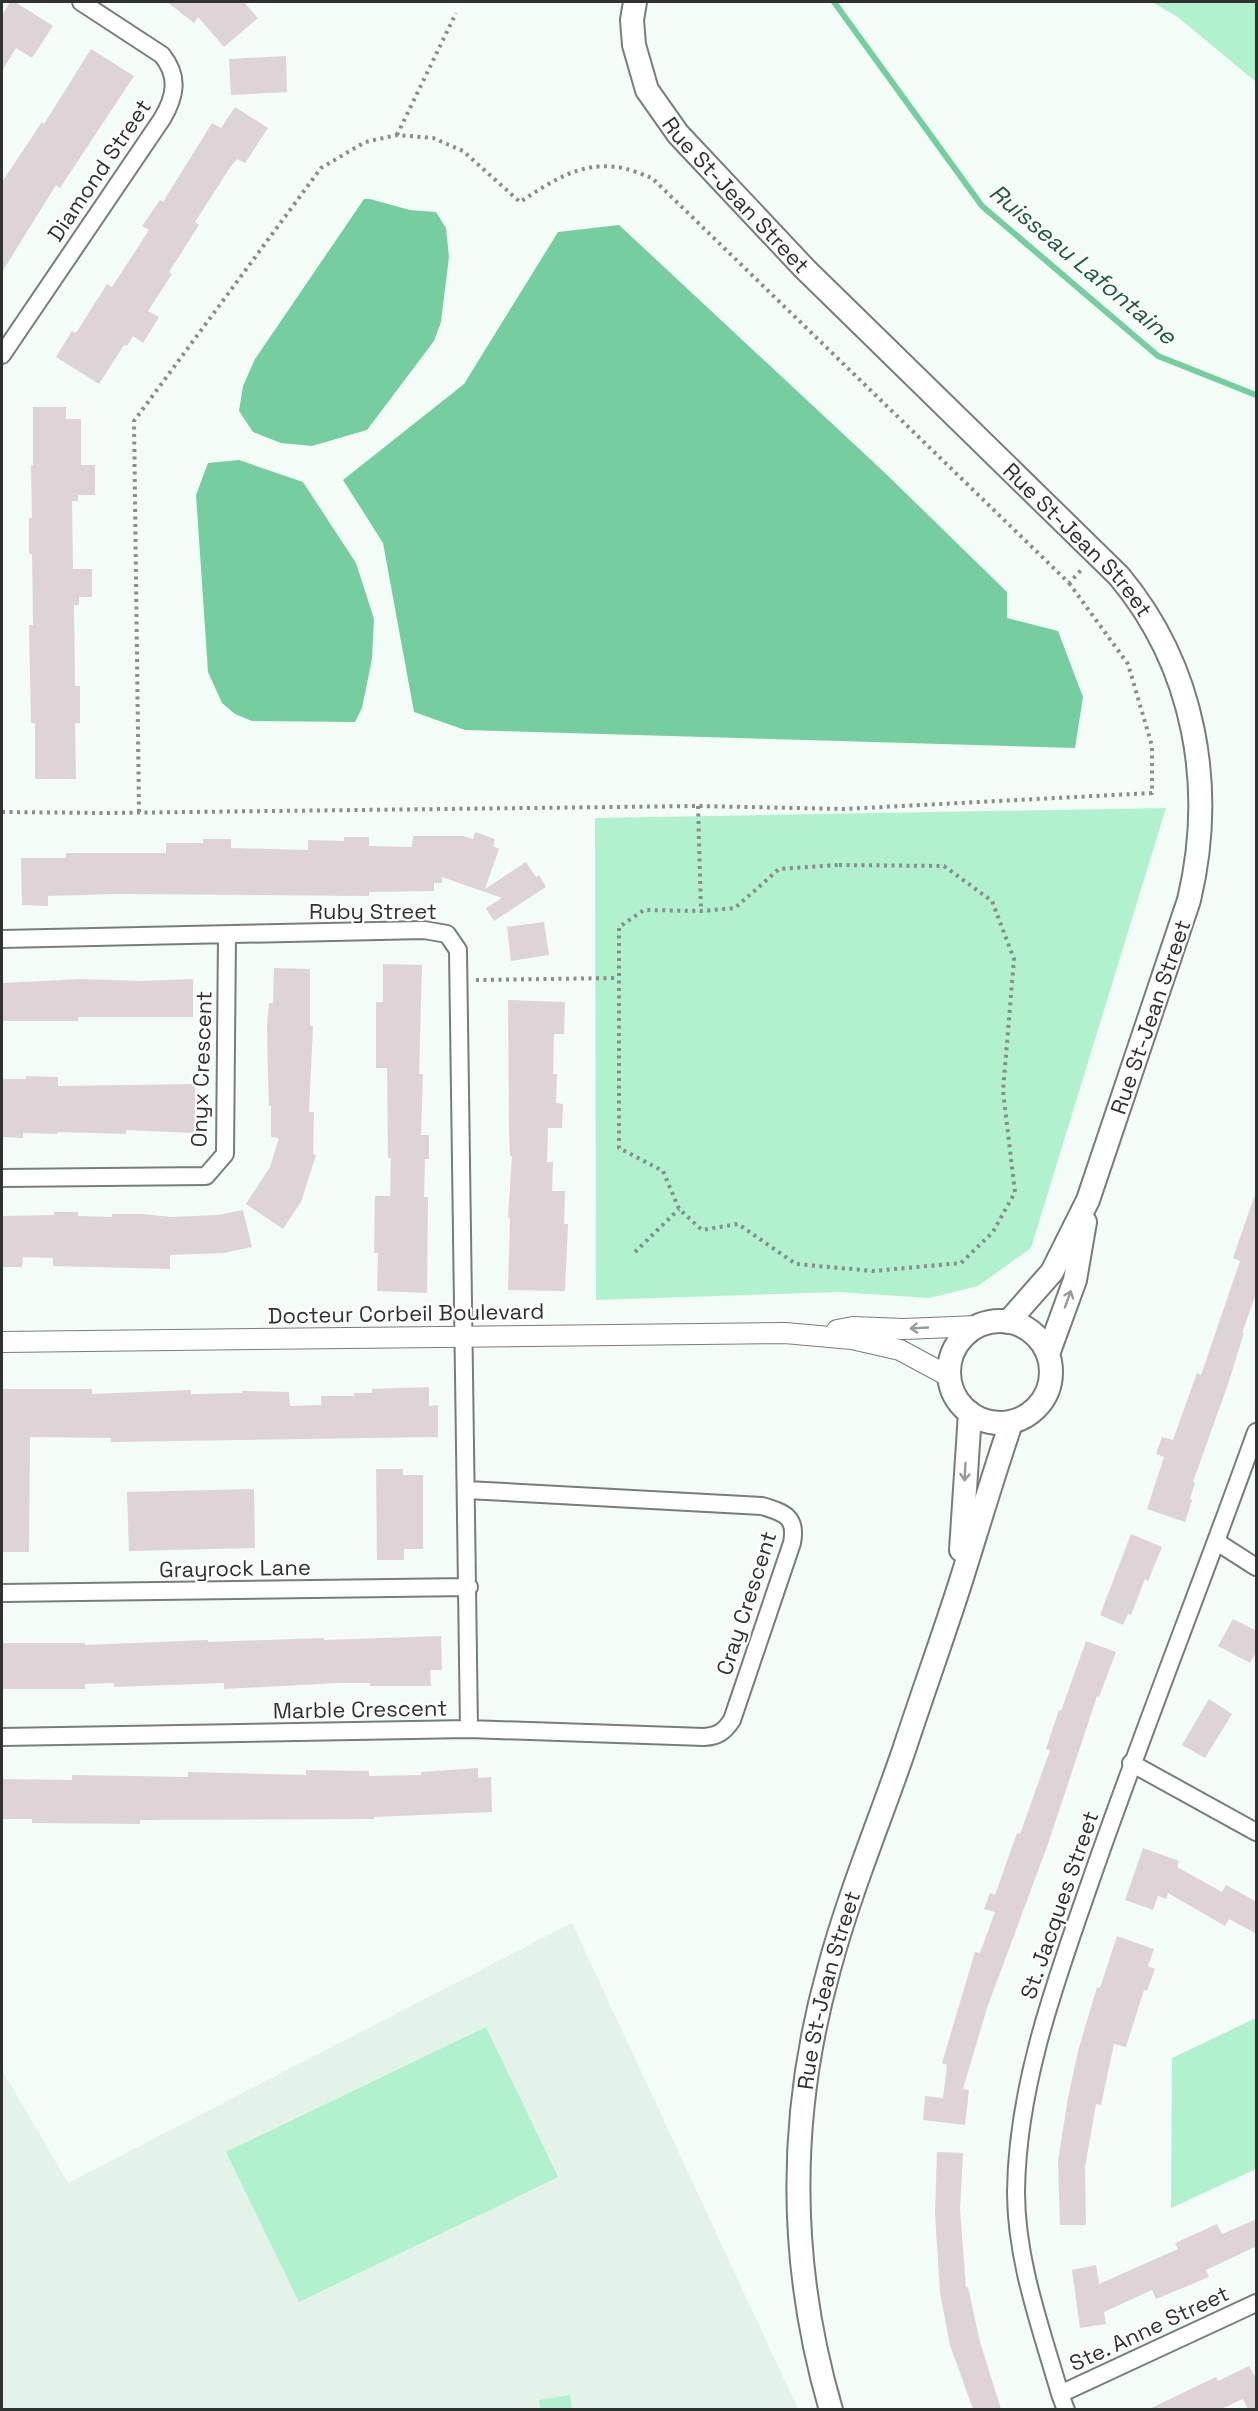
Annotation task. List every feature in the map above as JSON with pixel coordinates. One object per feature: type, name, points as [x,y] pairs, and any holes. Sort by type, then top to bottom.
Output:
[{"type":"main road","name":"Rue St-Jean Street","points":[[635,2],[632,20],[634,45],[647,90],[678,134],[805,269],[1096,552],[1131,591],[1144,610],[1175,670],[1193,722],[1198,751],[1202,816],[1197,861],[1189,900],[1088,1200],[1052,1272],[1008,1322]]},
{"type":"main road","name":"Rue St-Jean Street","points":[[831,2409],[815,2346],[802,2269],[798,2193],[806,2077],[817,2017],[840,1931],[960,1585],[1011,1422],[1027,1416],[1041,1404],[1049,1389],[1052,1371],[1048,1354],[1075,1280],[1088,1200]]},
{"type":"main road","points":[[1011,1422],[996,1423],[982,1420],[960,1403],[953,1391],[950,1377],[950,1362],[956,1347],[965,1335],[978,1326],[992,1322],[1008,1322],[1025,1327],[1039,1338],[1048,1354]]},
{"type":"main road","name":"Rue St-Jean Street","points":[[960,1585],[970,1413]]},
{"type":"street","name":"Diamond Street","points":[[2,355],[162,119],[175,89],[169,64],[162,55],[81,2]]},
{"type":"street","name":"Ruby Street","points":[[2,939],[424,930],[447,934],[458,950],[460,981],[464,1335]]},
{"type":"street","name":"Onyx Crescent","points":[[2,1178],[206,1176],[225,1154],[227,935]]},
{"type":"street","name":"Docteur Corbeil Boulevard","points":[[810,1334],[853,1327],[904,1329],[978,1326]]},
{"type":"street","name":"Docteur Corbeil Boulevard","points":[[2,1342],[464,1335],[810,1334],[852,1339],[900,1350],[950,1377]]},
{"type":"street","name":"Marble Crescent","points":[[2,1737],[470,1729],[464,1335]]},
{"type":"street","name":"St. Jacques Street","points":[[1063,2402],[1021,2255],[1016,2193],[1020,2130],[1046,2008],[1131,1763],[1257,1432]]},
{"type":"street","name":"Cray Crescent","points":[[467,1490],[762,1506],[786,1515],[793,1523],[794,1532],[732,1720],[726,1730],[718,1736],[470,1729]]},
{"type":"street","points":[[1217,1542],[1257,1567]]},
{"type":"street","name":"Grayrock Lane","points":[[2,1593],[469,1587]]},
{"type":"street","points":[[1131,1763],[1257,1833]]},
{"type":"street","name":"Ste. Anne Street","points":[[1063,2402],[1257,2303]]},
{"type":"path","points":[[397,135],[456,13]]},
{"type":"path","points":[[2,812],[139,812],[698,806],[844,809],[1152,793],[1152,746],[1128,664],[1069,583],[652,178],[616,167],[583,168],[550,182],[520,202],[463,151],[433,138],[397,135],[365,142],[321,168],[134,421],[139,812]]},
{"type":"path","points":[[1069,583],[1096,552]]},
{"type":"path","points":[[698,806],[700,911]]},
{"type":"path","points":[[839,865],[944,866],[992,901],[1014,959],[1003,1091],[1015,1192],[993,1232],[961,1263],[873,1271],[796,1264],[738,1224],[702,1230],[679,1209],[663,1171],[619,1148],[618,978],[619,927],[644,910],[700,911],[735,908],[779,869],[839,865]]},
{"type":"path","points":[[460,981],[618,978]]},
{"type":"path","points":[[634,1252],[679,1209]]},
{"type":"shaded area","points":[[1152,2],[1256,2],[1256,82],[1179,18]]},
{"type":"shaded area","points":[[364,199],[410,210],[436,212],[446,228],[449,257],[441,322],[434,341],[367,430],[312,446],[281,443],[253,432],[239,411],[243,386],[255,359]]},
{"type":"shaded area","points":[[619,225],[884,472],[1007,592],[1007,618],[1058,631],[1083,697],[1075,748],[465,730],[414,712],[383,543],[343,480],[464,384],[558,232]]},
{"type":"shaded area","points":[[239,460],[303,482],[356,563],[374,619],[372,659],[362,708],[355,722],[252,721],[235,714],[222,703],[208,672],[196,495],[208,463]]},
{"type":"shaded area","points":[[1166,808],[1031,1248],[978,1286],[929,1298],[838,1292],[596,1300],[595,818]]},
{"type":"shaded area","points":[[572,1923],[798,2409],[2,2409],[2,2070],[68,2183]]},
{"type":"shaded area","points":[[1256,2018],[1256,2169],[1171,2208],[1172,2058]]},
{"type":"shaded area","points":[[486,2027],[558,2177],[299,2302],[226,2152]]},
{"type":"shaded area","points":[[570,2395],[572,2409],[540,2409],[539,2400]]},
{"type":"building","points":[[10,2],[15,2],[53,26],[32,58],[16,48],[2,71],[2,15]]},
{"type":"building","points":[[167,2],[244,2],[258,18],[224,47],[198,17],[194,23]]},
{"type":"building","points":[[91,49],[134,76],[60,188],[56,185],[2,272],[2,182],[42,122],[44,124]]},
{"type":"building","points":[[286,56],[287,92],[231,95],[229,59]]},
{"type":"building","points":[[235,107],[268,128],[245,163],[237,159],[231,166],[195,222],[199,225],[169,272],[172,274],[148,311],[159,317],[143,343],[133,336],[127,346],[124,345],[99,384],[56,357],[72,331],[76,333],[107,284],[112,287],[149,230],[142,226],[160,200],[163,202],[212,123],[221,128]]},
{"type":"building","points":[[33,407],[66,407],[66,419],[81,419],[81,465],[95,465],[95,495],[78,495],[78,501],[72,501],[73,569],[92,569],[92,597],[79,597],[79,605],[74,605],[75,686],[80,686],[80,723],[75,723],[76,779],[35,779],[35,723],[31,723],[29,625],[33,625],[29,518],[32,518]]},
{"type":"building","points":[[475,832],[495,839],[493,846],[499,849],[485,889],[526,862],[536,877],[539,875],[546,887],[494,921],[486,908],[502,898],[442,877],[442,883],[434,883],[434,891],[369,892],[369,896],[116,894],[48,896],[48,906],[22,905],[21,858],[66,858],[66,853],[166,853],[166,843],[203,843],[203,839],[231,839],[231,848],[308,850],[308,840],[344,841],[344,837],[369,837],[369,846],[412,847],[413,836],[463,836],[473,839]]},
{"type":"building","points":[[544,922],[549,955],[511,961],[507,927]]},
{"type":"building","points":[[383,964],[422,965],[419,1074],[423,1074],[421,1135],[429,1135],[429,1159],[425,1159],[424,1197],[428,1197],[427,1293],[377,1291],[378,1253],[374,1253],[375,1196],[390,1196],[391,1158],[388,1158],[387,1068],[376,1068],[376,1002],[383,1002]]},
{"type":"building","points":[[274,968],[310,969],[310,1026],[313,1026],[309,1112],[314,1112],[313,1154],[316,1155],[301,1202],[283,1229],[246,1204],[270,1167],[279,1138],[271,1137],[268,1078],[267,1026],[269,1003],[273,1003]]},
{"type":"building","points":[[82,979],[141,981],[193,979],[193,1017],[78,1017],[78,1021],[2,1021],[2,983]]},
{"type":"building","points":[[508,1000],[565,1002],[564,1034],[554,1034],[553,1074],[557,1074],[556,1103],[563,1104],[562,1128],[548,1128],[547,1162],[553,1162],[552,1191],[565,1191],[564,1224],[568,1224],[565,1291],[508,1290],[510,1218],[508,1218],[512,1156],[510,1156],[509,1127]]},
{"type":"building","points":[[26,1076],[58,1077],[58,1086],[195,1084],[195,1133],[126,1130],[126,1134],[58,1132],[57,1134],[23,1133],[23,1138],[2,1137],[2,1079],[26,1079]]},
{"type":"building","points":[[1254,1197],[1257,1197],[1257,1291],[1242,1333],[1244,1333],[1228,1384],[1193,1482],[1195,1483],[1190,1499],[1192,1500],[1185,1522],[1147,1509],[1164,1457],[1156,1454],[1162,1437],[1173,1440],[1197,1373],[1201,1375],[1240,1261],[1233,1258]]},
{"type":"building","points":[[243,1210],[252,1247],[224,1253],[170,1255],[170,1269],[53,1266],[53,1258],[23,1257],[22,1267],[2,1267],[2,1216],[78,1212],[78,1216],[112,1217],[112,1214],[143,1214],[171,1217],[218,1215]]},
{"type":"building","points":[[429,1387],[429,1406],[438,1405],[438,1437],[111,1442],[111,1438],[30,1437],[29,1552],[2,1552],[2,1389],[92,1389],[92,1394],[191,1390],[191,1394],[242,1393],[242,1391],[289,1392],[290,1406],[321,1405],[321,1396],[354,1396],[354,1393],[372,1393],[372,1389]]},
{"type":"building","points":[[376,1469],[403,1469],[403,1475],[423,1475],[423,1549],[404,1549],[404,1560],[377,1560]]},
{"type":"building","points":[[254,1489],[255,1548],[129,1551],[127,1492]]},
{"type":"building","points":[[1131,1534],[1162,1547],[1148,1581],[1145,1579],[1131,1615],[1128,1614],[1123,1625],[1100,1615]]},
{"type":"building","points":[[1233,1619],[1257,1631],[1257,1651],[1250,1663],[1218,1646]]},
{"type":"building","points":[[441,1636],[442,1670],[430,1670],[431,1686],[370,1686],[370,1683],[338,1683],[224,1689],[224,1683],[114,1687],[114,1683],[85,1684],[85,1689],[2,1689],[2,1643],[85,1643],[85,1645],[208,1640],[208,1642]]},
{"type":"building","points":[[1086,1641],[1116,1652],[1099,1697],[1097,1696],[1048,1844],[987,2008],[963,2089],[969,2090],[965,2125],[923,2120],[925,2096],[943,2098],[947,2065],[942,2063],[975,1952],[980,1953],[995,1912],[984,1909],[990,1893],[995,1895],[1017,1833],[1020,1834],[1050,1750],[1046,1749],[1059,1710],[1061,1711]]},
{"type":"building","points":[[1209,1699],[1232,1714],[1205,1758],[1182,1745]]},
{"type":"building","points":[[478,1768],[478,1778],[491,1777],[492,1812],[374,1817],[374,1819],[140,1820],[140,1824],[32,1823],[32,1819],[2,1819],[2,1779],[72,1780],[72,1775],[188,1777],[188,1772],[306,1775],[306,1770],[369,1771],[369,1776],[421,1775],[421,1772]]},
{"type":"building","points":[[1143,1848],[1179,1861],[1177,1867],[1222,1892],[1226,1885],[1257,1902],[1257,1934],[1229,1919],[1225,1926],[1168,1893],[1166,1899],[1158,1896],[1153,1910],[1125,1900]]},
{"type":"building","points":[[1117,1936],[1154,1949],[1148,1966],[1155,1969],[1147,1991],[1144,1990],[1126,2047],[1114,2044],[1101,2105],[1096,2104],[1085,2167],[1086,2225],[1060,2225],[1058,2161],[1068,2098],[1078,2051],[1097,1987],[1100,1988]]},
{"type":"building","points":[[937,2152],[963,2153],[960,2209],[966,2288],[968,2287],[980,2342],[1001,2409],[973,2409],[950,2345],[940,2293],[935,2213]]},
{"type":"building","points":[[1257,2219],[1257,2246],[1206,2270],[1209,2277],[1156,2299],[1152,2290],[1104,2312],[1106,2324],[1080,2328],[1072,2270],[1096,2265],[1099,2284],[1178,2249],[1175,2243],[1217,2224],[1222,2234]]},
{"type":"building","points":[[1249,2366],[1257,2380],[1257,2409],[1248,2409],[1243,2399],[1221,2409],[1149,2409],[1216,2377],[1218,2381]]},
{"type":"waterway","name":"Ruisseau Lafontaine","points":[[834,2],[982,206],[1158,356],[1256,395]]}]
